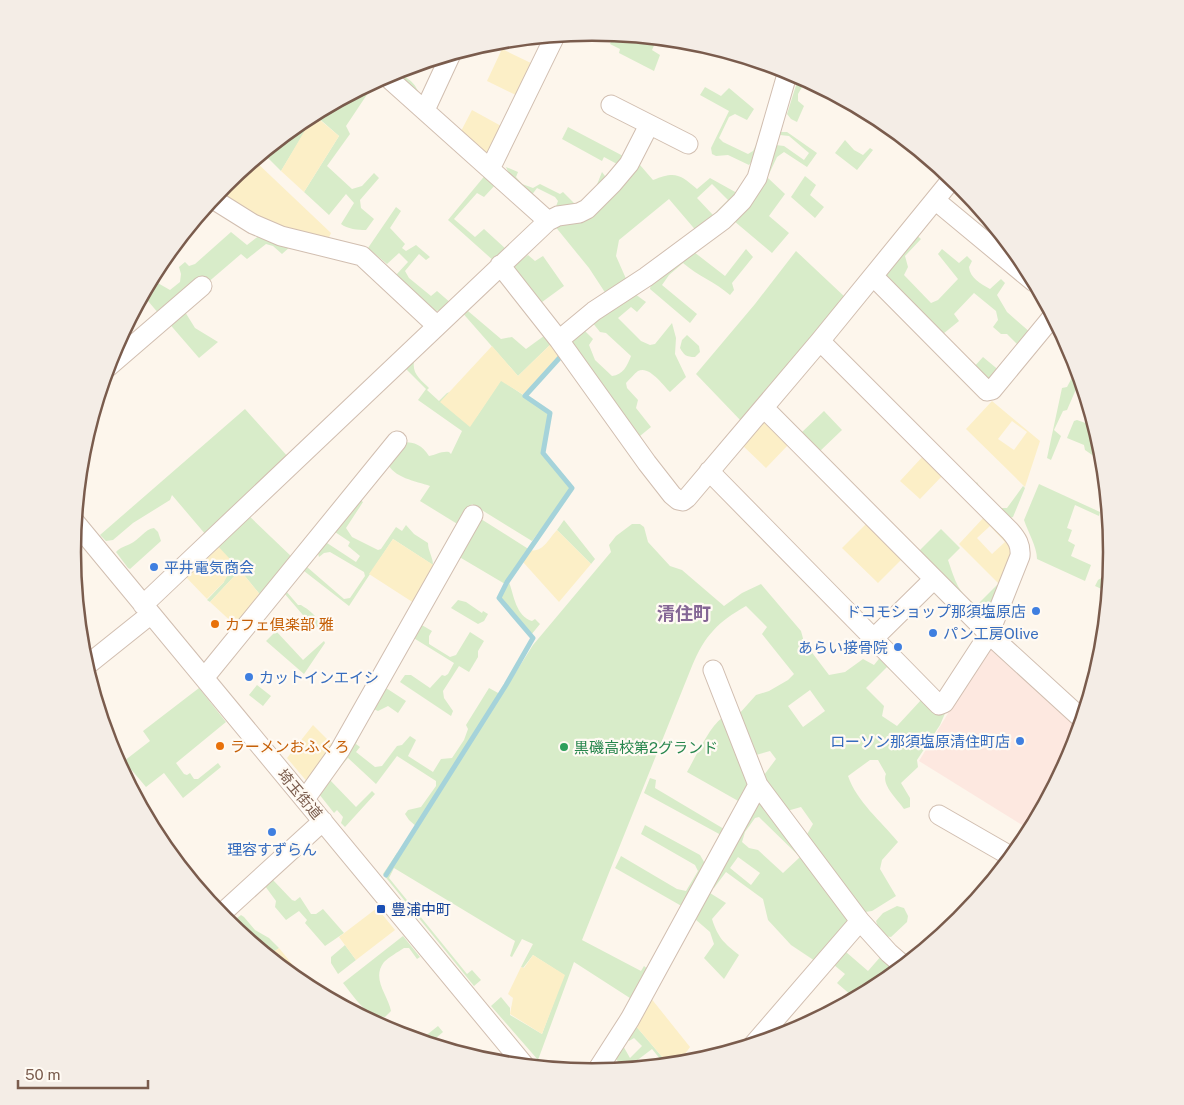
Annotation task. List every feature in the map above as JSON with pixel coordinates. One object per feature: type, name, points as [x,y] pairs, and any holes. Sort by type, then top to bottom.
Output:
[{"type":"street","points":[[490,169],[552,43]]},
{"type":"street","points":[[425,110],[448,62]]},
{"type":"street","points":[[559,340],[594,311],[646,277],[723,220],[742,201],[757,178],[786,79]]},
{"type":"street","points":[[392,82],[548,221]]},
{"type":"street","points":[[611,105],[688,144]]},
{"type":"street","points":[[93,660],[147,609],[436,325],[548,221],[558,216],[579,213],[587,209],[614,183],[629,164],[649,124]]},
{"type":"street","points":[[500,266],[559,340],[672,495],[678,500],[683,500],[687,498],[764,408],[947,185]]},
{"type":"street","points":[[934,200],[1017,268]]},
{"type":"street","points":[[220,202],[253,224],[281,236],[362,256],[436,325]]},
{"type":"street","points":[[873,276],[987,390],[992,390],[1048,321]]},
{"type":"street","points":[[120,356],[202,286]]},
{"type":"street","points":[[709,471],[939,705],[944,703],[989,634],[1020,556],[1021,548],[1018,540],[820,341]]},
{"type":"street","points":[[764,408],[989,634],[1077,714]]},
{"type":"street","points":[[204,678],[397,441]]},
{"type":"street","points":[[305,799],[340,750],[473,515]]},
{"type":"street","name":"埼玉街道","points":[[82,530],[518,1058]]},
{"type":"street","points":[[874,638],[934,579]]},
{"type":"street","points":[[713,670],[758,785],[860,921],[899,961]]},
{"type":"street","points":[[601,1064],[635,1010],[758,785]]},
{"type":"street","points":[[939,816],[1005,853]]},
{"type":"street","points":[[226,910],[323,821]]},
{"type":"street","points":[[761,1035],[860,921]]},
{"type":"shaded area","points":[[989,646],[1074,722],[1051,779],[1024,826],[919,761]]},
{"type":"green space","points":[[611,42],[625,42],[654,45],[652,50],[660,55],[654,71],[619,53],[620,49],[610,44]]},
{"type":"green space","points":[[405,77],[411,81],[418,91],[416,95],[400,79]]},
{"type":"green space","points":[[796,84],[802,87],[798,94],[798,101],[804,106],[797,122],[787,114]]},
{"type":"green space","points":[[705,87],[721,96],[729,88],[754,109],[747,120],[735,114],[729,117],[719,138],[723,142],[748,154],[753,151],[762,133],[758,153],[749,165],[728,155],[716,156],[712,154],[711,148],[729,111],[700,95]]},
{"type":"green space","points":[[368,93],[346,126],[350,134],[327,166],[352,189],[362,186],[374,173],[379,178],[360,200],[361,208],[374,219],[366,230],[346,227],[341,224],[354,203],[346,194],[329,215],[304,192],[339,136],[320,120]]},
{"type":"green space","points":[[307,127],[281,171],[268,158]]},
{"type":"green space","points":[[568,127],[625,157],[617,164],[604,157],[602,161],[562,139]]},
{"type":"green space","points":[[781,132],[787,132],[817,153],[807,167],[784,152],[777,157],[769,174],[776,145],[784,146],[804,160],[809,153],[789,136],[780,135]]},
{"type":"green space","points":[[845,140],[854,150],[863,155],[870,148],[873,150],[857,170],[835,153]]},
{"type":"green space","points":[[640,165],[653,180],[672,175],[677,176],[686,180],[697,189],[710,178],[737,193],[698,233],[669,199],[619,240],[616,256],[627,281],[608,297],[589,268],[554,225],[614,190]],"holes":[[[712,184],[728,200],[713,215],[697,198]]]},
{"type":"green space","points":[[506,167],[518,172],[516,177],[522,184],[533,188],[540,184],[560,194],[563,192],[577,206],[594,192],[602,172],[605,176],[602,185],[593,199],[587,203],[573,208],[555,209],[558,201],[555,197],[537,188],[531,196],[511,179]]},
{"type":"green space","points":[[487,173],[497,183],[484,197],[477,193],[454,219],[475,237],[484,229],[507,250],[495,262],[448,220]]},
{"type":"green space","points":[[805,176],[816,185],[810,195],[824,207],[815,218],[791,197]]},
{"type":"green space","points":[[768,178],[785,194],[769,216],[789,233],[772,253],[734,221],[733,217]]},
{"type":"green space","points":[[396,207],[401,211],[390,228],[405,244],[402,248],[406,251],[416,245],[430,257],[426,260],[419,254],[405,271],[409,278],[431,296],[437,291],[452,304],[444,310],[435,311],[396,275],[408,262],[399,253],[387,264],[368,248]]},
{"type":"green space","points":[[231,232],[247,245],[260,235],[291,246],[282,254],[273,246],[266,244],[247,259],[241,254],[206,284],[159,314],[147,300],[158,283],[170,290],[180,282],[181,274],[179,267],[185,262],[189,266],[195,264]]},
{"type":"green space","points":[[915,234],[921,239],[905,256],[908,267],[904,275],[931,303],[938,300],[958,279],[938,254],[942,249],[959,263],[967,256],[972,261],[969,267],[971,274],[980,283],[990,289],[1001,279],[1005,283],[997,295],[1007,312],[1031,333],[1020,347],[1007,334],[1001,334],[993,327],[998,320],[996,311],[974,293],[954,314],[959,321],[943,334],[885,277],[888,267]]},
{"type":"green space","points":[[746,249],[753,257],[732,283],[734,290],[730,295],[683,263],[669,275],[662,285],[697,314],[690,323],[650,289],[651,284],[694,252],[725,276]]},
{"type":"green space","points":[[796,251],[846,298],[743,423],[696,374],[755,304]]},
{"type":"green space","points":[[528,255],[535,261],[543,256],[564,286],[538,305],[514,272],[514,266]]},
{"type":"green space","points":[[635,294],[646,302],[637,312],[631,307],[618,318],[641,341],[650,345],[655,344],[672,323],[676,338],[675,354],[686,377],[670,392],[656,377],[647,371],[638,371],[626,383],[627,388],[638,400],[636,408],[651,427],[640,436],[567,345],[583,329],[593,339],[589,345],[595,360],[612,376],[622,372],[631,356],[606,333],[600,332],[592,322]]},
{"type":"green space","points":[[470,303],[468,311],[501,339],[512,337],[526,349],[548,333],[554,341],[518,376],[460,310]]},
{"type":"green space","points":[[182,307],[195,328],[218,342],[199,358],[167,321]]},
{"type":"green space","points":[[687,335],[699,346],[700,352],[695,357],[689,357],[680,348],[682,340]]},
{"type":"green space","points":[[983,357],[1001,372],[987,382],[972,369]]},
{"type":"green space","points":[[411,358],[414,362],[414,370],[429,388],[427,390],[439,401],[447,393],[457,390],[477,416],[501,380],[550,413],[543,453],[572,488],[532,541],[472,504],[459,525],[420,501],[430,486],[406,478],[394,472],[390,467],[387,462],[403,442],[418,445],[429,456],[443,452],[451,454],[462,431],[418,400],[426,389],[403,366]]},
{"type":"green space","points":[[1072,378],[1076,389],[1067,410],[1063,411],[1054,430],[1061,436],[1051,460],[1047,458],[1062,388],[1067,387]]},
{"type":"green space","points":[[245,409],[289,458],[206,535],[172,495],[170,500],[133,523],[113,540],[106,541],[100,535]]},
{"type":"green space","points":[[824,411],[842,430],[818,453],[800,434]]},
{"type":"green space","points":[[1077,420],[1087,423],[1094,456],[1085,450],[1084,445],[1067,438],[1074,421]]},
{"type":"green space","points":[[977,482],[980,489],[1001,508],[1007,508],[1023,486],[1025,488],[1013,517],[1007,519],[974,487]]},
{"type":"green space","points":[[1039,484],[1100,512],[1099,516],[1075,505],[1067,528],[1072,530],[1068,541],[1075,545],[1071,556],[1091,565],[1085,581],[1037,559],[1034,545],[1024,520]]},
{"type":"green space","points":[[359,499],[363,502],[346,528],[352,537],[378,550],[381,549],[396,527],[402,531],[406,525],[414,534],[428,543],[433,565],[393,539],[349,606],[304,571],[307,567],[344,599],[350,598],[365,576],[364,572],[330,552],[324,553],[319,557],[317,550],[324,541],[356,562],[360,556],[348,546],[350,542],[335,532]]},
{"type":"green space","points":[[246,513],[294,559],[262,597],[240,570],[210,602],[207,600],[224,582],[215,543]]},
{"type":"green space","points":[[481,519],[530,550],[509,582],[516,605],[522,615],[532,621],[535,619],[540,624],[531,635],[499,598],[505,584],[456,555]]},
{"type":"green space","points":[[564,520],[595,559],[591,564],[557,530]]},
{"type":"green space","points":[[632,524],[640,524],[644,527],[648,542],[670,566],[682,570],[724,606],[742,593],[761,584],[801,631],[804,642],[829,675],[845,672],[863,659],[874,665],[882,655],[940,709],[946,711],[940,725],[917,760],[918,767],[901,783],[910,798],[910,807],[904,809],[888,788],[885,778],[886,774],[878,760],[870,760],[848,776],[863,803],[898,842],[882,860],[880,869],[896,896],[854,920],[818,963],[791,945],[768,920],[763,899],[726,872],[714,888],[711,885],[757,801],[762,798],[803,852],[806,836],[813,824],[801,807],[787,811],[770,788],[764,775],[776,759],[770,751],[756,755],[739,714],[756,695],[769,691],[788,680],[794,674],[762,634],[767,627],[746,606],[720,624],[707,638],[692,666],[582,940],[641,971],[644,966],[650,971],[633,1000],[574,962],[538,1060],[491,1006],[501,997],[510,1008],[510,1015],[542,1034],[564,975],[533,955],[523,968],[521,967],[533,944],[522,939],[512,957],[510,956],[515,941],[394,868],[389,878],[467,974],[472,970],[481,980],[474,986],[383,874],[397,853],[400,855],[418,828],[405,814],[408,810],[421,807],[436,786],[436,781],[397,756],[376,784],[348,758],[329,779],[356,807],[372,791],[375,794],[345,827],[341,823],[343,817],[337,810],[334,813],[319,794],[321,784],[343,754],[359,726],[361,731],[356,744],[360,747],[356,752],[375,767],[382,766],[397,746],[402,745],[410,736],[416,740],[408,756],[433,772],[441,759],[452,758],[464,740],[468,729],[466,725],[489,688],[500,694],[459,762],[533,645],[611,552],[609,545],[616,536]],"holes":[[[887,667],[922,699],[897,726],[882,716],[884,706],[866,688]],[[810,690],[825,711],[803,727],[788,706]],[[759,817],[800,857],[783,873],[758,850],[749,848],[742,842],[745,832],[755,818]],[[738,857],[760,873],[751,885],[730,868]]]},
{"type":"green space","points":[[154,528],[158,532],[161,541],[130,569],[128,568],[116,552],[148,530]]},
{"type":"green space","points":[[941,529],[960,548],[948,560],[958,586],[965,596],[977,605],[997,585],[1001,589],[985,618],[916,554]]},
{"type":"green space","points":[[1102,577],[1102,589],[1095,586],[1098,580]]},
{"type":"green space","points":[[286,591],[298,605],[301,605],[315,616],[319,625],[315,629],[284,593]]},
{"type":"green space","points":[[458,600],[466,602],[482,613],[483,611],[488,614],[484,621],[478,624],[451,608]]},
{"type":"green space","points":[[420,624],[432,631],[429,636],[429,644],[450,657],[456,655],[470,632],[484,641],[478,651],[478,657],[469,672],[459,666],[443,691],[444,698],[453,711],[451,716],[400,682],[405,675],[411,675],[430,688],[442,675],[448,674],[454,663],[412,637]]},
{"type":"green space","points":[[276,631],[303,660],[324,641],[325,643],[304,674],[266,641]]},
{"type":"green space","points":[[257,685],[271,696],[263,706],[249,695]]},
{"type":"green space","points":[[199,688],[226,722],[176,763],[184,774],[190,773],[194,779],[198,779],[218,763],[221,767],[183,798],[164,773],[146,787],[125,760],[150,741],[143,731]]},
{"type":"green space","points":[[386,688],[406,701],[398,713],[388,706],[378,711],[371,708],[381,690]]},
{"type":"green space","points":[[722,718],[751,781],[740,802],[687,772],[708,735]]},
{"type":"green space","points":[[650,778],[656,780],[655,788],[724,829],[721,835],[644,793]]},
{"type":"green space","points":[[645,825],[700,855],[707,867],[685,908],[615,868],[621,856],[677,889],[686,891],[698,871],[695,865],[641,834]]},
{"type":"green space","points":[[273,880],[292,900],[295,901],[300,897],[311,914],[316,914],[323,909],[344,933],[325,946],[305,923],[307,920],[299,911],[286,920],[275,907],[276,901],[265,886]]},
{"type":"green space","points":[[710,893],[726,903],[712,919],[722,940],[739,955],[724,979],[704,958],[714,944],[710,932],[695,919]]},
{"type":"green space","points":[[897,906],[904,908],[908,916],[907,922],[891,937],[885,936],[876,921],[883,913]]},
{"type":"green space","points":[[241,915],[244,917],[255,930],[269,938],[279,948],[274,952],[243,926],[237,918]]},
{"type":"green space","points":[[403,936],[420,957],[417,959],[409,948],[404,948],[384,962],[380,968],[379,975],[391,1011],[385,1017],[378,1016],[366,1010],[343,983]]},
{"type":"green space","points":[[345,945],[356,960],[338,974],[331,963],[331,957]]},
{"type":"green space","points":[[846,952],[868,971],[882,955],[893,965],[850,994],[837,983],[845,974],[834,965]]},
{"type":"green space","points":[[635,1025],[663,1058],[660,1059],[652,1049],[635,1062],[620,1063],[614,1057],[622,1044],[630,1058],[642,1046],[634,1038],[629,1041],[627,1038]]},
{"type":"green space","points":[[438,1026],[443,1032],[435,1039],[425,1036]]},
{"type":"sand","points":[[502,50],[533,64],[518,96],[487,81]]},
{"type":"sand","points":[[472,110],[503,127],[490,154],[481,154],[459,135]]},
{"type":"sand","points":[[320,120],[339,136],[304,192],[281,171],[306,128]]},
{"type":"sand","points":[[259,165],[331,233],[327,242],[252,216],[224,198]]},
{"type":"sand","points":[[554,341],[562,352],[524,395],[501,381],[470,427],[440,402],[492,346],[518,376]]},
{"type":"sand","points":[[992,401],[1040,441],[1025,487],[966,429]],"holes":[[[1012,421],[1027,432],[1014,450],[998,439]]]},
{"type":"sand","points":[[768,421],[790,443],[766,468],[740,443],[761,422]]},
{"type":"sand","points":[[925,454],[945,473],[920,499],[900,481]]},
{"type":"sand","points":[[986,515],[1015,550],[1002,587],[959,544]],"holes":[[[990,526],[1005,542],[992,554],[977,538]]]},
{"type":"sand","points":[[868,522],[904,557],[878,583],[842,548]]},
{"type":"sand","points":[[557,530],[591,564],[559,602],[523,562],[530,550],[542,547]]},
{"type":"sand","points":[[393,539],[438,568],[417,605],[369,574]]},
{"type":"sand","points":[[215,543],[230,559],[232,567],[224,582],[207,599],[183,574]]},
{"type":"sand","points":[[240,570],[262,597],[236,626],[210,602]]},
{"type":"sand","points":[[313,725],[334,746],[309,784],[287,758]]},
{"type":"sand","points":[[377,908],[395,930],[356,960],[339,937]]},
{"type":"sand","points":[[279,948],[296,969],[281,958],[274,952]]},
{"type":"sand","points":[[533,955],[565,975],[542,1034],[510,1014],[513,998],[508,994],[521,967],[524,968]]},
{"type":"sand","points":[[650,997],[690,1047],[684,1055],[663,1058],[635,1025]]},
{"type":"waterway","points":[[386,875],[506,685],[533,638],[499,598],[507,582],[572,488],[543,453],[550,413],[525,396],[563,354]]},
{"type":"place","name":"平井電気商会","points":[[154,567]]},
{"type":"place","name":"ドコモショップ那須塩原店","points":[[1036,611]]},
{"type":"place","name":"カフェ倶楽部 雅","points":[[215,624]]},
{"type":"place","name":"パン工房Olive","points":[[933,633]]},
{"type":"place","name":"あらい接骨院","points":[[898,647]]},
{"type":"place","name":"カットインエイシ","points":[[249,677]]},
{"type":"place","name":"ローソン那須塩原清住町店","points":[[1020,741]]},
{"type":"place","name":"ラーメンおふくろ","points":[[220,746]]},
{"type":"place","name":"黒磯高校第2グランド","points":[[564,747]]},
{"type":"place","name":"理容すずらん","points":[[272,832]]},
{"type":"place","name":"豊浦中町","points":[[381,909]]},
{"type":"district","name":"清住町","points":[[684,613]]}]
